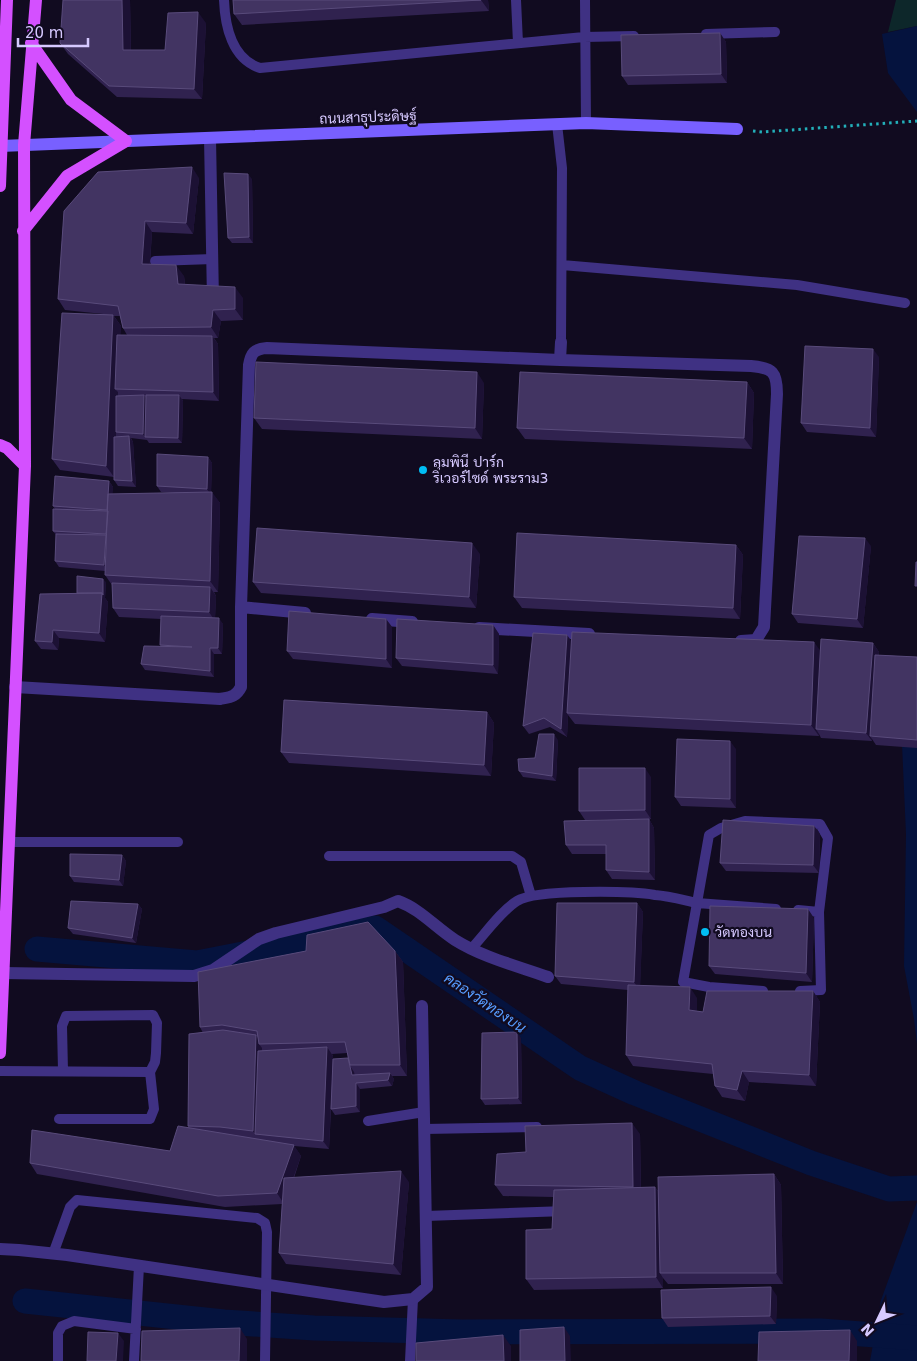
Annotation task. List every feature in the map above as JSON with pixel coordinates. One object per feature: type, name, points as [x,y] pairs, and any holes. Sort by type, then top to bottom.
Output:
[{"type":"main road","points":[[0,186],[7,0]]},
{"type":"main road","points":[[0,1053],[25,466],[24,145],[36,0]]},
{"type":"main road","points":[[23,231],[67,176],[126,141],[71,100],[31,43]]},
{"type":"main road","points":[[0,445],[7,448],[25,466]]},
{"type":"street","name":"ถนนสาธุประดิษฐ์","points":[[0,146],[557,124],[737,129]]},
{"type":"street","points":[[210,138],[213,300]]},
{"type":"street","points":[[560,360],[561,342]]},
{"type":"street","points":[[15,687],[220,699],[232,697],[238,693],[241,687],[241,607],[249,365],[251,355],[255,351],[267,348],[751,366],[763,367],[774,373],[777,394],[764,627],[756,640],[733,641]]},
{"type":"street","points":[[241,607],[320,614]]},
{"type":"street","points":[[360,618],[420,623]]},
{"type":"street","points":[[470,627],[604,635]]},
{"type":"street","points":[[3,973],[194,976],[213,970],[259,939],[276,933],[384,907],[398,901],[411,906],[456,941],[498,961],[548,977]]},
{"type":"street","points":[[0,1250],[53,1254],[384,1302],[413,1299],[427,1287],[422,1006]]},
{"type":"lane","points":[[224,0],[225,19],[231,40],[245,60],[260,68],[584,37],[641,36]]},
{"type":"lane","points":[[516,0],[518,43]]},
{"type":"lane","points":[[584,0],[586,124]]},
{"type":"lane","points":[[699,34],[775,32]]},
{"type":"lane","points":[[557,124],[562,168],[561,342]]},
{"type":"lane","points":[[155,261],[213,259]]},
{"type":"lane","points":[[562,265],[797,285],[905,303]]},
{"type":"lane","points":[[774,991],[709,987],[683,982],[709,835],[721,828],[745,821],[820,824],[828,838],[819,912],[822,990],[792,991]]},
{"type":"lane","points":[[9,842],[178,842]]},
{"type":"lane","points":[[329,856],[512,856],[522,862],[530,896]]},
{"type":"lane","points":[[472,948],[517,901],[530,896],[569,893],[654,894],[697,902],[819,912]]},
{"type":"lane","points":[[58,1119],[150,1119],[154,1110],[150,1072],[155,1062],[157,1023],[153,1015],[66,1016],[62,1026],[63,1071]]},
{"type":"lane","points":[[0,1071],[150,1072]]},
{"type":"lane","points":[[368,1120],[424,1112]]},
{"type":"lane","points":[[424,1129],[543,1126]]},
{"type":"lane","points":[[53,1254],[70,1207],[77,1200],[258,1218],[265,1223],[267,1232],[265,1361]]},
{"type":"lane","points":[[426,1216],[574,1210]]},
{"type":"lane","points":[[134,1361],[139,1266]]},
{"type":"lane","points":[[410,1361],[413,1299]]},
{"type":"lane","points":[[58,1361],[58,1333],[62,1326],[74,1321],[136,1329]]},
{"type":"path","points":[[737,129],[762,132],[917,121]]},
{"type":"green space","points":[[896,0],[917,0],[917,26],[888,32]]},
{"type":"water","points":[[917,26],[917,112],[888,73],[882,34]]},
{"type":"water","points":[[917,720],[917,1044],[904,966],[906,834],[901,722]]},
{"type":"water","points":[[917,1202],[917,1361],[870,1361],[881,1300]]},
{"type":"building","points":[[63,0],[122,0],[123,50],[165,50],[168,13],[198,12],[194,89],[109,86],[60,43]]},
{"type":"building","points":[[233,0],[481,0],[234,14]]},
{"type":"building","points":[[720,33],[721,74],[622,76],[621,35]]},
{"type":"building","points":[[192,167],[186,223],[145,221],[142,264],[176,265],[178,284],[235,287],[235,309],[213,310],[211,327],[123,328],[118,306],[58,299],[64,211],[98,172]]},
{"type":"building","points":[[224,173],[248,174],[249,237],[228,238]]},
{"type":"building","points":[[62,313],[113,315],[106,466],[52,459]]},
{"type":"building","points":[[117,335],[212,336],[213,392],[115,389]]},
{"type":"building","points":[[805,346],[873,349],[870,428],[801,423]]},
{"type":"building","points":[[256,362],[477,372],[475,428],[254,418]]},
{"type":"building","points":[[520,372],[747,382],[744,438],[517,428]]},
{"type":"building","points":[[144,395],[143,434],[116,432],[116,396]]},
{"type":"building","points":[[146,395],[179,395],[178,438],[145,437]]},
{"type":"building","points":[[129,436],[132,481],[114,480],[114,437]]},
{"type":"building","points":[[157,454],[208,457],[207,489],[157,486]]},
{"type":"building","points":[[55,476],[109,481],[107,510],[53,506]]},
{"type":"building","points":[[212,492],[210,581],[105,575],[108,494]]},
{"type":"building","points":[[53,509],[108,511],[106,534],[53,531]]},
{"type":"building","points":[[257,528],[472,543],[469,597],[253,582]]},
{"type":"building","points":[[517,533],[736,545],[733,608],[514,597]]},
{"type":"building","points":[[56,534],[106,535],[104,565],[55,561]]},
{"type":"building","points":[[799,536],[865,538],[857,619],[792,614]]},
{"type":"building","points":[[916,562],[917,586],[915,586]]},
{"type":"building","points":[[77,576],[103,579],[103,595],[102,593],[77,593]]},
{"type":"building","points":[[112,583],[210,587],[209,612],[113,608]]},
{"type":"building","points":[[102,593],[99,633],[53,630],[52,642],[35,641],[40,594]]},
{"type":"building","points":[[289,611],[386,619],[386,659],[287,651]]},
{"type":"building","points":[[161,616],[219,618],[218,648],[210,648],[210,671],[141,664],[144,646],[192,647],[160,645]]},
{"type":"building","points":[[397,619],[493,625],[493,665],[396,658]]},
{"type":"building","points":[[572,632],[814,642],[811,725],[567,713]]},
{"type":"building","points":[[533,633],[567,635],[561,729],[544,718],[523,726]]},
{"type":"building","points":[[821,639],[873,643],[866,733],[816,729]]},
{"type":"building","points":[[875,655],[917,657],[917,740],[870,736]]},
{"type":"building","points":[[284,700],[487,712],[484,765],[281,752]]},
{"type":"building","points":[[539,734],[554,734],[552,776],[519,771],[518,759],[535,758]]},
{"type":"building","points":[[677,739],[730,741],[730,799],[675,797]]},
{"type":"building","points":[[579,768],[645,768],[645,810],[579,811]]},
{"type":"building","points":[[649,819],[649,872],[606,870],[606,845],[566,845],[564,821]]},
{"type":"building","points":[[723,820],[814,826],[813,865],[720,863]]},
{"type":"building","points":[[70,854],[122,855],[119,880],[70,876]]},
{"type":"building","points":[[71,901],[138,904],[132,938],[68,928]]},
{"type":"building","points":[[557,903],[637,903],[634,982],[555,976]]},
{"type":"building","points":[[710,906],[808,909],[806,973],[709,966]]},
{"type":"building","points":[[368,922],[395,951],[400,1065],[350,1065],[345,1042],[259,1044],[257,1031],[222,1025],[200,1027],[198,972],[306,951],[307,935]]},
{"type":"building","points":[[628,985],[690,987],[689,1010],[703,1012],[707,991],[813,991],[809,1075],[742,1071],[737,1090],[715,1086],[712,1064],[626,1055]]},
{"type":"building","points":[[223,1030],[256,1035],[253,1131],[188,1126],[189,1034]]},
{"type":"building","points":[[517,1032],[518,1098],[481,1099],[482,1033]]},
{"type":"building","points":[[327,1047],[323,1141],[255,1134],[258,1051]]},
{"type":"building","points":[[348,1058],[352,1075],[390,1073],[388,1080],[356,1083],[356,1106],[331,1109],[333,1059]]},
{"type":"building","points":[[632,1123],[633,1187],[495,1185],[497,1154],[526,1152],[525,1126]]},
{"type":"building","points":[[178,1126],[294,1145],[277,1193],[218,1196],[30,1163],[32,1130],[170,1151]]},
{"type":"building","points":[[401,1171],[393,1264],[279,1253],[284,1178]]},
{"type":"building","points":[[774,1174],[776,1273],[660,1273],[658,1177]]},
{"type":"building","points":[[655,1187],[656,1277],[526,1279],[526,1230],[552,1229],[554,1190]]},
{"type":"building","points":[[771,1287],[770,1316],[662,1318],[661,1290]]},
{"type":"building","points":[[564,1327],[565,1361],[520,1361],[520,1330]]},
{"type":"building","points":[[240,1328],[239,1361],[141,1361],[142,1331]]},
{"type":"building","points":[[850,1330],[849,1361],[758,1361],[759,1332]]},
{"type":"building","points":[[88,1332],[118,1333],[116,1361],[87,1361]]},
{"type":"building","points":[[503,1335],[504,1361],[416,1361],[416,1343]]},
{"type":"waterway","name":"คลองวัดทองบน","points":[[37,949],[197,963],[375,928],[580,1068],[635,1093],[811,1163],[889,1189],[917,1188]]},
{"type":"waterway","points":[[25,1301],[224,1322],[314,1328],[462,1332],[821,1331],[917,1338]]},
{"type":"place","name":"ลุมพินี ปาร์ก ริเวอร์ไซด์ พระราม3","points":[[423,470]]},
{"type":"place","name":"วัดทองบน","points":[[705,932]]}]
